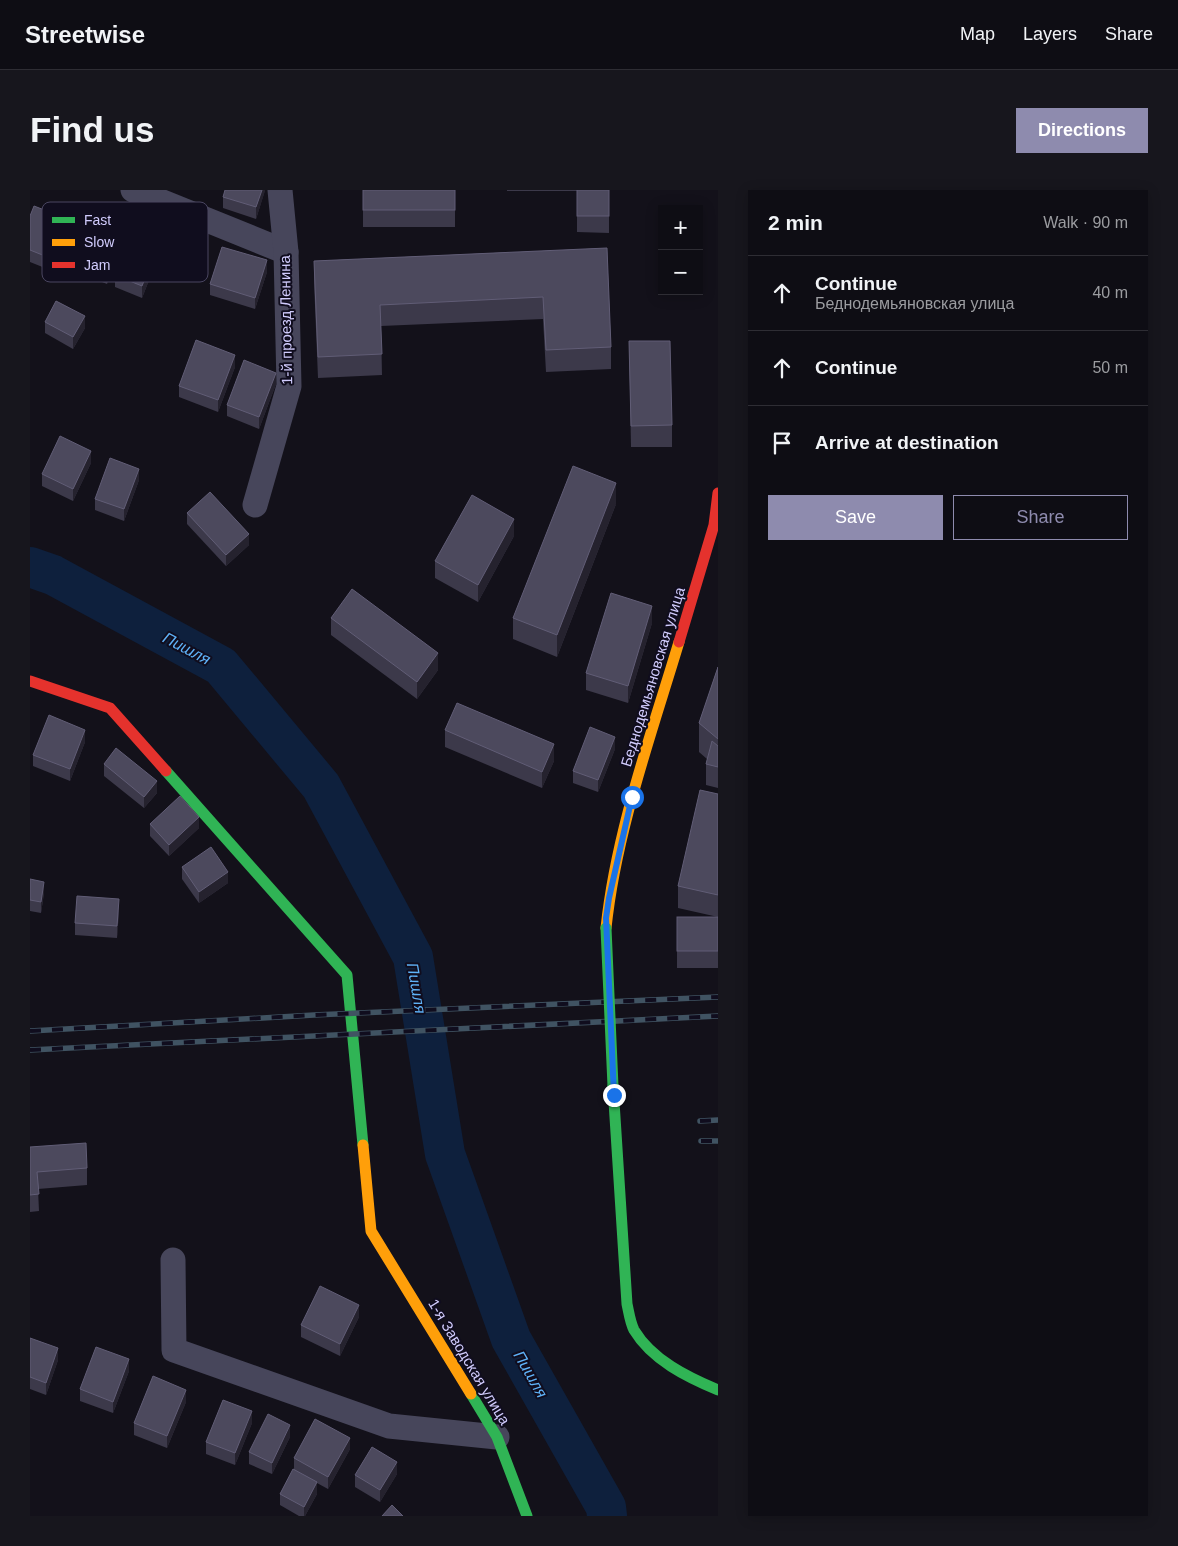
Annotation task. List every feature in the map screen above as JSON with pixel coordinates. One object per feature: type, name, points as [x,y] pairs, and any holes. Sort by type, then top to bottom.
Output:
[{"type":"street","points":[[133,190],[163,202]]},
{"type":"street","name":"1-й проезд Ленина","points":[[255,505],[289,386],[286,252],[280,190]]},
{"type":"street","points":[[208,220],[286,252]]},
{"type":"street","name":"Беднодемьяновская улица","points":[[718,493],[714,525],[632,797],[609,898],[606,928],[613,1086],[627,1304],[634,1330],[656,1356],[692,1379],[718,1390]]},
{"type":"street","name":"1-я Заводская улица","points":[[30,681],[110,708],[346,975],[371,1231],[497,1437],[527,1516]]},
{"type":"street","points":[[173,1260],[174,1350],[389,1426],[497,1437]]},
{"type":"building","points":[[225,190],[262,190],[256,207],[223,197]]},
{"type":"building","points":[[363,190],[455,190],[455,210],[363,210]]},
{"type":"building","points":[[577,190],[609,190],[609,216],[577,216]]},
{"type":"building","points":[[34,206],[42,209],[42,255],[30,250],[30,216]]},
{"type":"building","points":[[222,247],[267,260],[255,298],[210,284]]},
{"type":"building","points":[[607,248],[611,347],[546,350],[543,297],[380,305],[382,354],[318,357],[314,261]]},
{"type":"building","points":[[132,282],[144,282],[142,286]]},
{"type":"building","points":[[56,301],[85,316],[73,337],[45,322]]},
{"type":"building","points":[[196,340],[235,355],[218,400],[179,386]]},
{"type":"building","points":[[629,341],[670,341],[672,425],[631,426]]},
{"type":"building","points":[[244,360],[276,373],[259,417],[227,405]]},
{"type":"building","points":[[60,436],[91,451],[73,489],[42,474]]},
{"type":"building","points":[[110,458],[139,469],[124,509],[95,499]]},
{"type":"building","points":[[573,466],[616,483],[557,635],[513,618]]},
{"type":"building","points":[[210,492],[249,534],[226,555],[187,513]]},
{"type":"building","points":[[472,495],[514,519],[478,585],[435,561]]},
{"type":"building","points":[[352,589],[438,653],[417,682],[331,618]]},
{"type":"building","points":[[611,593],[652,606],[628,686],[586,673]]},
{"type":"building","points":[[718,667],[718,739],[699,723]]},
{"type":"building","points":[[457,703],[554,744],[542,772],[445,730]]},
{"type":"building","points":[[49,715],[85,730],[70,769],[33,755]]},
{"type":"building","points":[[590,727],[615,737],[598,780],[573,771]]},
{"type":"building","points":[[712,741],[718,746],[718,767],[706,764]]},
{"type":"building","points":[[116,748],[157,781],[144,797],[104,764]]},
{"type":"building","points":[[700,790],[718,794],[718,895],[678,886]]},
{"type":"building","points":[[180,796],[199,817],[169,845],[150,824]]},
{"type":"building","points":[[211,847],[228,872],[199,892],[182,867]]},
{"type":"building","points":[[30,879],[44,882],[41,902],[30,900]]},
{"type":"building","points":[[77,896],[119,899],[117,926],[75,923]]},
{"type":"building","points":[[677,917],[718,917],[718,951],[677,951]]},
{"type":"building","points":[[86,1143],[87,1168],[37,1172],[39,1194],[30,1195],[30,1147]]},
{"type":"building","points":[[320,1286],[359,1305],[340,1344],[301,1325]]},
{"type":"building","points":[[30,1338],[58,1348],[46,1383],[30,1377]]},
{"type":"building","points":[[96,1347],[129,1359],[113,1402],[80,1389]]},
{"type":"building","points":[[153,1376],[186,1390],[167,1436],[134,1423]]},
{"type":"building","points":[[223,1400],[252,1411],[235,1453],[206,1442]]},
{"type":"building","points":[[268,1414],[290,1425],[272,1463],[249,1452]]},
{"type":"building","points":[[315,1419],[350,1438],[328,1477],[294,1458]]},
{"type":"building","points":[[372,1447],[397,1462],[380,1490],[355,1475]]},
{"type":"building","points":[[293,1469],[317,1482],[304,1507],[280,1494]]},
{"type":"building","points":[[392,1505],[403,1516],[382,1516]]},
{"type":"waterway","name":"Пишля","points":[[30,567],[53,575],[221,666],[321,786],[413,957],[445,1154],[511,1339],[606,1507],[607,1516]]},
{"type":"railway","points":[[30,1031],[314,1015],[718,997]]},
{"type":"railway","points":[[30,1050],[718,1016]]},
{"type":"railway","points":[[700,1121],[718,1120]]},
{"type":"railway","points":[[701,1141],[718,1141]]},
{"type":"traffic: fast","points":[[166,771],[347,975],[363,1145]]},
{"type":"traffic: fast","points":[[606,928],[613,1086]]},
{"type":"traffic: fast","points":[[613,1086],[627,1304],[634,1330],[660,1359],[694,1379],[718,1390]]},
{"type":"traffic: fast","points":[[471,1394],[497,1437],[527,1516]]},
{"type":"traffic: slow","points":[[606,928],[611,892],[626,820],[679,642]]},
{"type":"traffic: slow","points":[[363,1145],[371,1231],[471,1394]]},
{"type":"traffic: jam","points":[[679,642],[714,525],[718,493]]},
{"type":"traffic: jam","points":[[30,681],[110,708],[166,771]]},
{"type":"route","points":[[614,1095],[606,918],[632,797]]}]
